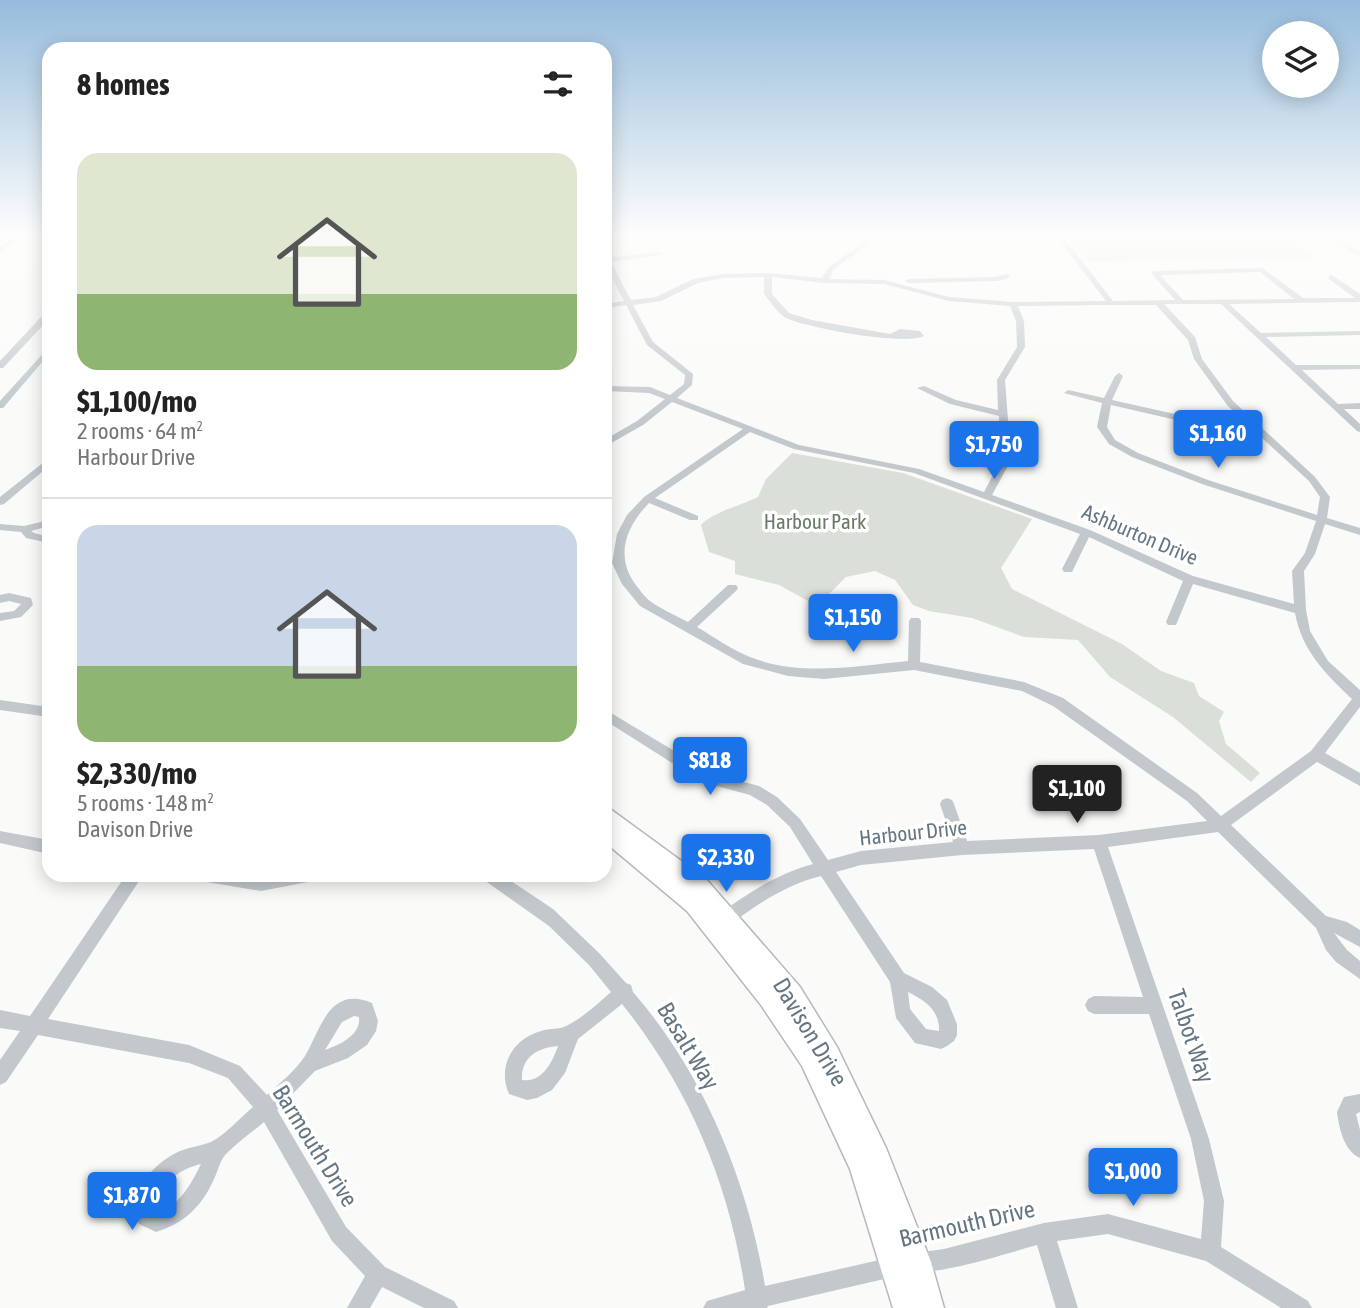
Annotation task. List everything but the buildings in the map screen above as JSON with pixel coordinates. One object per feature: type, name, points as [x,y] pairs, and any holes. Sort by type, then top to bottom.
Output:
[{"type":"main road","name":"Davison Drive","points":[[612,819],[699,885],[810,1059],[930,1308]]},
{"type":"main road","name":"Davison Drive","points":[[612,837],[694,904],[721,922]]},
{"type":"main road","name":"Davison Drive","points":[[907,1264],[907,1308]]},
{"type":"street","points":[[612,439],[673,399],[688,385],[689,374],[650,343],[625,298]]},
{"type":"street","points":[[612,305],[660,298]]},
{"type":"street","points":[[772,298],[787,315],[856,332],[892,336]]},
{"type":"street","points":[[944,298],[1013,304],[1360,299]]},
{"type":"street","points":[[1108,298],[1112,303]]},
{"type":"street","points":[[1177,298],[1181,302]]},
{"type":"street","points":[[1298,298],[1302,301]]},
{"type":"street","points":[[1223,302],[1360,429]]},
{"type":"street","points":[[1159,303],[1192,339],[1198,359],[1230,402],[1312,480],[1325,497],[1322,519],[1310,554],[1298,571],[1300,610],[1304,631],[1324,664],[1360,698]]},
{"type":"street","points":[[987,495],[1006,460],[1000,380],[1021,347],[1020,321],[1013,304]]},
{"type":"street","points":[[0,366],[42,321]]},
{"type":"street","points":[[1258,335],[1360,333]]},
{"type":"street","points":[[1295,369],[1360,367]]},
{"type":"street","points":[[1119,376],[1107,402],[1102,427],[1112,442],[1136,455],[1205,482],[1360,532]]},
{"type":"street","name":"Ashburton Drive","points":[[612,388],[649,390],[796,447],[887,464],[987,495],[1086,533],[1189,579],[1300,610]]},
{"type":"street","points":[[921,388],[953,402],[1003,414]]},
{"type":"street","points":[[1068,393],[1211,425],[1252,424]]},
{"type":"street","points":[[1336,407],[1360,406]]},
{"type":"street","points":[[749,429],[649,499],[632,515],[612,564],[644,603],[747,661],[788,671],[824,674],[914,665],[1024,687],[1058,702],[1192,797],[1322,923],[1328,941],[1345,961],[1360,971]]},
{"type":"street","points":[[0,502],[42,467]]},
{"type":"street","points":[[649,499],[694,518]]},
{"type":"street","points":[[0,527],[24,529],[42,525]]},
{"type":"street","points":[[24,529],[30,536],[42,539]]},
{"type":"street","points":[[1068,569],[1086,533]]},
{"type":"street","points":[[1172,622],[1189,579]]},
{"type":"street","points":[[688,629],[732,588]]},
{"type":"street","points":[[0,599],[22,599],[27,601],[27,606],[17,614],[0,617]]},
{"type":"street","points":[[914,665],[915,621]]},
{"type":"street","name":"Harbour Drive","points":[[761,892],[824,866],[888,854],[1098,842],[1220,825],[1316,755],[1360,698]]},
{"type":"street","points":[[0,705],[42,711]]},
{"type":"street","points":[[612,719],[707,778],[754,790],[772,801],[795,823],[898,979]]},
{"type":"street","points":[[1316,755],[1360,780]]},
{"type":"street","points":[[947,804],[962,848]]},
{"type":"street","points":[[0,837],[42,846]]},
{"type":"street","name":"Talbot Way","points":[[1098,842],[1200,1139],[1214,1201],[1210,1252]]},
{"type":"street","points":[[0,1076],[130,882]]},
{"type":"street","points":[[249,882],[271,882]]},
{"type":"street","name":"Basalt Way","points":[[499,882],[552,919],[625,991],[672,1059],[717,1147],[743,1221],[758,1304]]},
{"type":"street","points":[[721,922],[761,892]]},
{"type":"street","points":[[1322,923],[1341,927],[1360,939]]},
{"type":"street","points":[[570,1035],[625,991]]},
{"type":"street","points":[[1094,1005],[1155,1006]]},
{"type":"street","name":"Barmouth Drive","points":[[0,1019],[189,1054],[234,1072],[265,1107],[339,1234],[378,1274],[447,1308]]},
{"type":"street","points":[[217,1149],[310,1064]]},
{"type":"street","points":[[1360,1103],[1351,1104],[1346,1112],[1348,1127],[1360,1148]]},
{"type":"street","name":"Barmouth Drive","points":[[714,1308],[758,1304],[907,1264],[944,1259],[1044,1233],[1108,1224],[1210,1252],[1301,1308]]},
{"type":"street","points":[[1044,1233],[1067,1308]]},
{"type":"street","points":[[358,1308],[378,1274]]},
{"type":"green space","name":"Harbour Park","points":[[792,453],[903,473],[1032,519],[1001,568],[1012,589],[1122,644],[1161,671],[1194,683],[1199,696],[1224,712],[1219,721],[1226,744],[1260,773],[1251,782],[1173,717],[1110,677],[1078,640],[1024,637],[972,618],[929,611],[913,605],[895,580],[875,571],[846,577],[825,598],[808,601],[779,585],[735,574],[735,561],[709,552],[701,525],[719,513],[758,497],[766,479]]},
{"type":"waterway","points":[[0,406],[42,358]]}]
